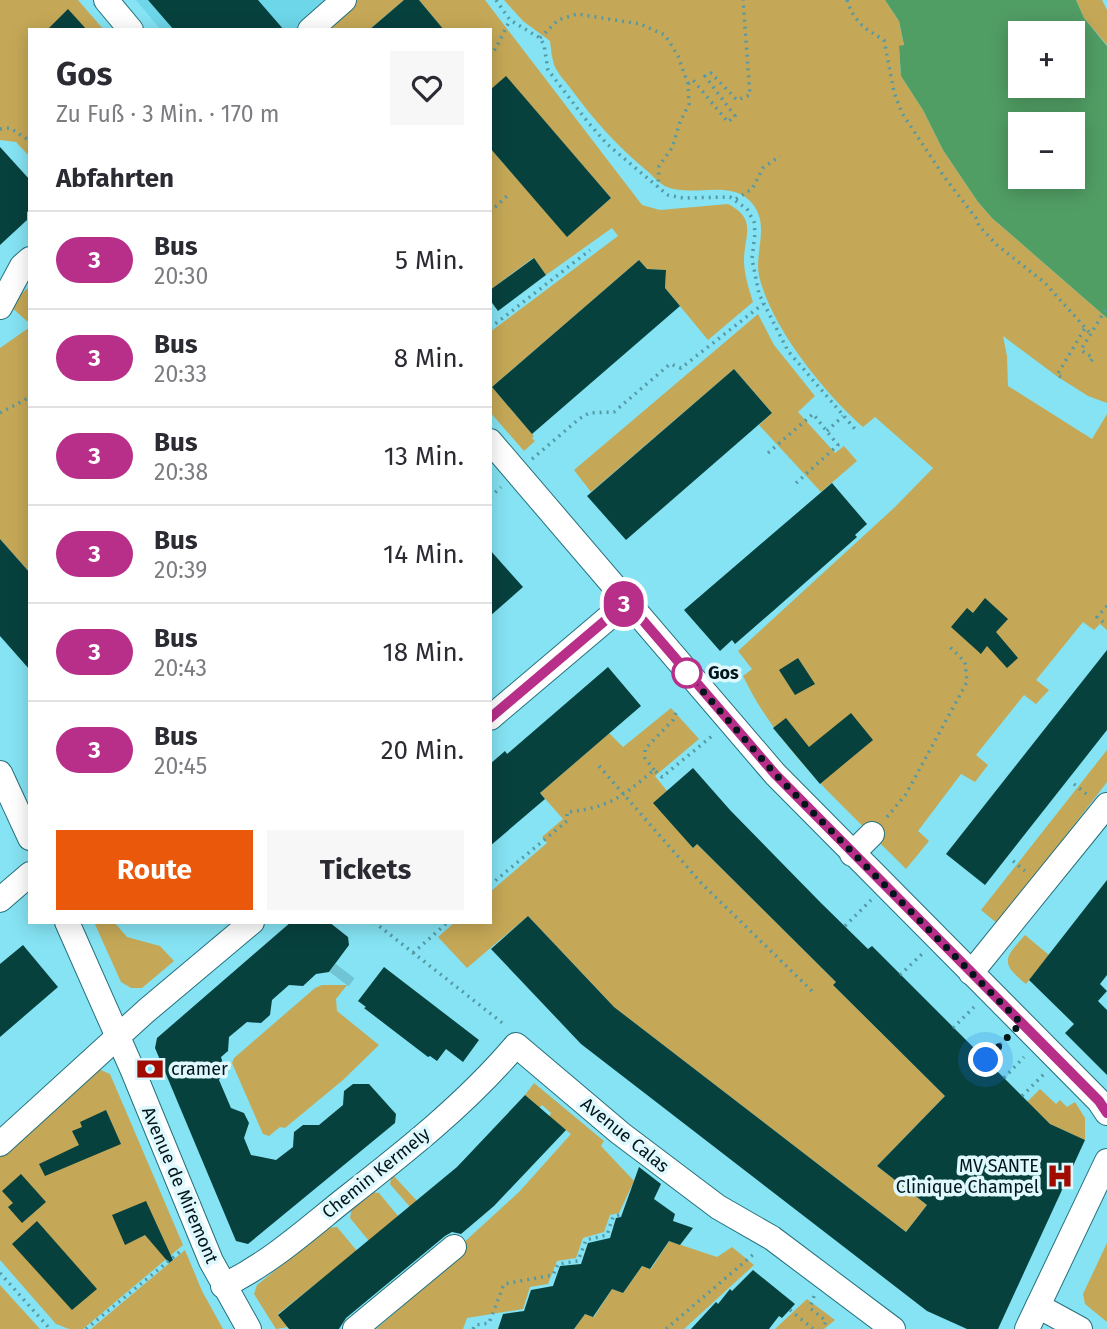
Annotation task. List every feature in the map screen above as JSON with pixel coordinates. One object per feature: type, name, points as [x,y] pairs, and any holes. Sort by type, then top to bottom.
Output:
[{"type":"street","points":[[106,0],[129,28]]},
{"type":"street","points":[[312,28],[344,0]]},
{"type":"street","points":[[0,307],[22,266],[28,261]]},
{"type":"street","points":[[492,444],[728,722],[852,854],[1058,1060],[1107,1113]]},
{"type":"street","points":[[492,716],[627,602]]},
{"type":"street","points":[[0,773],[28,834]]},
{"type":"street","points":[[971,973],[1107,805]]},
{"type":"street","points":[[852,854],[872,834]]},
{"type":"street","points":[[0,900],[28,876]]},
{"type":"street","name":"Avenue de Miremont","points":[[68,924],[223,1286],[249,1329]]},
{"type":"street","points":[[0,1144],[117,1037],[251,924]]},
{"type":"street","name":"Avenue Calas","points":[[516,1045],[620,1133],[718,1207],[772,1238],[893,1329]]},
{"type":"street","name":"Chemin Kermely","points":[[223,1286],[260,1267],[413,1145],[498,1067],[516,1045]]},
{"type":"street","points":[[1027,1329],[1107,1161]]},
{"type":"street","points":[[355,1329],[454,1247]]},
{"type":"street","points":[[1038,1306],[1080,1329]]},
{"type":"path","points":[[496,0],[510,20],[540,38],[548,70],[586,121],[607,144],[657,187],[668,195],[683,198],[724,196],[736,199],[747,209],[754,222],[753,274],[764,304],[788,351],[855,429]]},
{"type":"path","points":[[688,83],[693,80],[728,122],[735,116],[705,76],[711,73],[737,100],[750,95],[743,0]]},
{"type":"path","points":[[847,0],[860,26],[884,40],[894,92],[902,113],[979,226],[997,245],[1045,284],[1087,330],[1058,375],[1061,377]]},
{"type":"path","points":[[540,38],[558,20],[577,14],[640,24],[664,35],[678,56],[688,83],[689,104],[672,148],[659,166],[657,187]]},
{"type":"path","points":[[492,53],[510,20]]},
{"type":"path","points":[[0,129],[10,128],[28,140]]},
{"type":"path","points":[[736,199],[752,189],[763,168],[780,156]]},
{"type":"path","points":[[492,210],[507,196]]},
{"type":"path","points":[[492,326],[590,250]]},
{"type":"path","points":[[528,462],[579,419],[589,413],[614,412],[670,365],[681,368],[764,304]]},
{"type":"path","points":[[1091,361],[1093,358],[1081,350],[1107,307]]},
{"type":"path","points":[[0,413],[28,398]]},
{"type":"path","points":[[768,453],[813,414],[838,445],[795,484]]},
{"type":"path","points":[[827,431],[843,416]]},
{"type":"path","points":[[492,495],[503,485]]},
{"type":"path","points":[[1107,606],[1097,617],[1107,625]]},
{"type":"path","points":[[872,834],[906,794],[967,682],[965,662],[950,647]]},
{"type":"path","points":[[676,713],[673,720],[645,749],[645,758],[662,777],[728,722]]},
{"type":"path","points":[[599,766],[702,884],[812,991]]},
{"type":"path","points":[[492,883],[567,821],[567,812],[589,810],[624,796],[654,769]]},
{"type":"path","points":[[845,926],[884,886]]},
{"type":"path","points":[[377,924],[508,1027],[516,1045]]},
{"type":"path","points":[[413,953],[446,924]]},
{"type":"path","points":[[900,975],[937,939]]},
{"type":"path","points":[[953,1028],[989,991]]},
{"type":"path","points":[[986,1060],[1030,1032]]},
{"type":"path","points":[[1004,1078],[1030,1032]]},
{"type":"path","points":[[1022,1096],[1058,1060]]},
{"type":"path","points":[[473,1329],[475,1325],[489,1323],[504,1284],[553,1275],[558,1264],[578,1261],[586,1240],[607,1235],[613,1217],[622,1214]]},
{"type":"path","points":[[666,1329],[772,1238]]},
{"type":"path","points":[[86,1329],[187,1246]]},
{"type":"path","points":[[0,1273],[50,1329]]},
{"type":"path","points":[[790,1310],[812,1328],[821,1329],[826,1321],[810,1308],[815,1294]]},
{"type":"shaded area","points":[[0,0],[78,0],[102,28],[28,28],[28,155],[16,142],[0,140]]},
{"type":"shaded area","points":[[136,0],[352,0],[321,28],[159,28]]},
{"type":"shaded area","points":[[352,0],[404,0],[371,28],[321,28]]},
{"type":"shaded area","points":[[419,0],[485,0],[642,205],[660,210],[728,204],[738,210],[746,223],[744,263],[753,302],[708,340],[665,288],[666,270],[647,269],[639,260],[492,387],[492,330],[618,236],[612,228],[546,275],[533,258],[492,289],[492,150],[567,236],[611,198],[506,77],[492,88],[492,28],[442,28]]},
{"type":"shaded area","points":[[504,0],[885,0],[899,21],[904,46],[899,46],[901,76],[923,110],[943,150],[978,202],[992,218],[1107,318],[1107,403],[1088,396],[1058,377],[1003,336],[1008,386],[1092,439],[1107,414],[1107,630],[1100,624],[1094,630],[1083,622],[1036,680],[1049,690],[1036,704],[1024,695],[976,755],[988,765],[975,782],[961,774],[918,831],[929,841],[906,869],[795,755],[758,704],[743,676],[752,669],[738,651],[895,507],[933,468],[875,417],[863,427],[832,396],[801,358],[765,296],[758,266],[760,218],[749,200],[731,191],[677,190],[659,182],[615,142],[579,100],[555,67],[550,41],[523,21]]},
{"type":"shaded area","points":[[885,0],[1076,0],[1084,18],[1107,46],[1107,318],[992,218],[978,202],[943,150],[923,110],[901,76],[899,46],[904,45],[899,21]]},
{"type":"shaded area","points":[[1076,0],[1102,0],[1107,10],[1107,45],[1084,18]]},
{"type":"shaded area","points":[[28,288],[28,322],[9,305]]},
{"type":"shaded area","points":[[758,314],[774,345],[815,396],[798,412],[835,453],[844,446],[857,461],[821,492],[759,425],[772,413],[734,369],[591,492],[574,470]]},
{"type":"shaded area","points":[[28,328],[28,571],[0,539],[0,348]]},
{"type":"shaded area","points":[[492,387],[534,436],[532,438],[535,441],[524,451],[492,414]]},
{"type":"shaded area","points":[[671,708],[699,739],[655,776],[667,791],[654,803],[693,848],[697,844],[836,982],[833,985],[945,1096],[877,1166],[927,1205],[906,1232],[614,1007],[528,916],[467,968],[438,937],[453,924],[492,924],[492,890],[547,843],[542,837],[563,819],[540,793],[609,733],[623,747]]},
{"type":"shaded area","points":[[1107,750],[1107,782],[998,924],[981,910]]},
{"type":"shaded area","points":[[95,924],[116,924],[127,937],[160,946],[174,961],[142,988],[131,988],[121,982]]},
{"type":"shaded area","points":[[1025,935],[1049,955],[1026,984],[1017,977],[1008,960]]},
{"type":"shaded area","points":[[322,985],[347,985],[336,999],[337,1011],[379,1045],[343,1080],[285,1128],[280,1127],[269,1136],[263,1134],[232,1063],[234,1058],[315,988]]},
{"type":"shaded area","points":[[94,1067],[110,1074],[183,1245],[83,1329],[69,1329],[56,1324],[0,1260],[0,1153]]},
{"type":"shaded area","points":[[534,1083],[604,1141],[601,1146],[634,1181],[619,1213],[610,1215],[604,1232],[583,1238],[576,1258],[557,1261],[548,1284],[530,1287],[523,1309],[467,1318],[463,1329],[376,1329],[466,1252],[461,1245],[519,1192],[571,1134],[549,1117],[551,1113],[542,1105],[539,1108],[525,1095]]},
{"type":"shaded area","points":[[1040,1089],[1056,1104],[1060,1100],[1067,1107],[1075,1102],[1085,1118],[1085,1140],[1050,1124],[1027,1102]]},
{"type":"shaded area","points":[[392,1174],[417,1201],[410,1207],[390,1184]]},
{"type":"shaded area","points":[[371,1192],[379,1193],[398,1216],[369,1241],[350,1218],[352,1207]]},
{"type":"shaded area","points":[[337,1227],[357,1251],[278,1314],[288,1327],[276,1329],[254,1294],[257,1285],[328,1228]]},
{"type":"shaded area","points":[[669,1241],[717,1257],[732,1247],[754,1265],[684,1329],[574,1329],[585,1314],[594,1317],[612,1289],[623,1293],[642,1266],[651,1269]]},
{"type":"shaded area","points":[[1107,1243],[1107,1322],[1085,1304],[1083,1294]]},
{"type":"shaded area","points":[[185,1250],[202,1291],[223,1329],[91,1329]]},
{"type":"shaded area","points":[[0,1285],[40,1329],[0,1329]]},
{"type":"shaded area","points":[[807,1299],[835,1320],[824,1329],[775,1329]]},
{"type":"building","points":[[148,0],[258,0],[282,28],[172,28]]},
{"type":"building","points":[[404,0],[419,0],[442,28],[371,28]]},
{"type":"building","points":[[68,9],[85,28],[49,28]]},
{"type":"building","points":[[506,76],[611,198],[567,237],[492,150],[492,88]]},
{"type":"building","points":[[0,147],[28,178],[28,211],[27,220],[0,245]]},
{"type":"building","points":[[534,258],[546,275],[498,311],[492,303],[492,289]]},
{"type":"building","points":[[639,260],[647,269],[666,270],[665,288],[680,306],[532,434],[492,387]]},
{"type":"building","points":[[734,369],[772,413],[626,540],[587,496]]},
{"type":"building","points":[[832,483],[867,524],[855,535],[857,537],[735,644],[732,640],[720,651],[684,610]]},
{"type":"building","points":[[0,539],[28,571],[28,668],[0,636]]},
{"type":"building","points":[[492,552],[523,587],[492,614]]},
{"type":"building","points":[[985,598],[1008,619],[996,632],[1018,658],[1007,668],[987,646],[981,654],[951,627],[967,608],[973,613]]},
{"type":"building","points":[[1107,650],[1107,730],[985,885],[946,854]]},
{"type":"building","points":[[798,658],[815,684],[795,695],[779,670]]},
{"type":"building","points":[[608,667],[641,706],[540,793],[545,799],[492,844],[492,762],[505,751],[507,754]]},
{"type":"building","points":[[851,713],[873,740],[820,784],[773,728],[786,718],[809,747]]},
{"type":"building","points":[[693,768],[821,903],[868,949],[872,946],[1050,1124],[1085,1140],[998,1329],[967,1329],[927,1311],[581,1044],[491,949],[528,916],[614,1007],[906,1232],[927,1205],[877,1166],[945,1096],[833,985],[836,982],[697,844],[693,848],[653,803]]},
{"type":"building","points":[[1107,880],[1107,975],[1100,984],[1107,991],[1098,1001],[1107,1010],[1107,1075],[1065,1033],[1074,1024],[1029,980]]},
{"type":"building","points":[[289,924],[332,924],[348,937],[349,945],[329,972],[316,974],[303,986],[289,985],[272,1000],[270,1015],[261,1023],[247,1022],[229,1037],[228,1051],[221,1057],[224,1067],[219,1080],[231,1108],[244,1113],[249,1123],[244,1138],[251,1155],[276,1160],[293,1147],[294,1132],[303,1125],[319,1125],[343,1105],[344,1091],[353,1084],[369,1084],[396,1114],[395,1123],[248,1244],[236,1241],[155,1048],[157,1038]]},
{"type":"building","points":[[23,945],[58,987],[0,1037],[0,964]]},
{"type":"building","points":[[384,967],[479,1040],[463,1062],[446,1049],[437,1061],[428,1057],[358,1001]]},
{"type":"building","points":[[525,1095],[566,1130],[494,1206],[461,1234],[452,1232],[445,1236],[346,1318],[339,1329],[289,1329],[278,1315],[457,1167]]},
{"type":"building","points":[[106,1110],[121,1144],[45,1176],[39,1164],[79,1145],[72,1131],[82,1127],[80,1122]]},
{"type":"building","points":[[639,1167],[661,1184],[654,1199],[675,1214],[673,1221],[693,1228],[680,1245],[669,1241],[650,1269],[642,1266],[623,1293],[612,1289],[593,1317],[585,1314],[574,1329],[498,1329],[503,1314],[524,1311],[531,1290],[553,1286],[560,1266],[581,1264],[588,1243],[610,1238],[616,1218],[621,1217]]},
{"type":"building","points":[[21,1174],[46,1202],[22,1223],[8,1207],[13,1203],[2,1191]]},
{"type":"building","points":[[146,1201],[173,1260],[169,1263],[145,1235],[125,1245],[112,1215]]},
{"type":"building","points":[[37,1221],[97,1289],[72,1310],[12,1244]]},
{"type":"building","points":[[753,1270],[795,1304],[782,1318],[779,1316],[769,1329],[691,1329],[716,1302],[718,1304],[730,1289],[732,1291]]},
{"type":"tunnel","points":[[339,979],[345,971]]},
{"type":"bus line","name":"3","points":[[492,716],[627,602],[775,774],[1099,1101],[1107,1113]]},
{"type":"place","name":"Gos","points":[[687,673]]},
{"type":"place","name":"cramer","points":[[150,1069]]},
{"type":"place","name":"MV SANTE Clinique Champel","points":[[1060,1176]]},
{"type":"route","points":[[687,673],[775,774],[1021,1023],[986,1060]]}]
